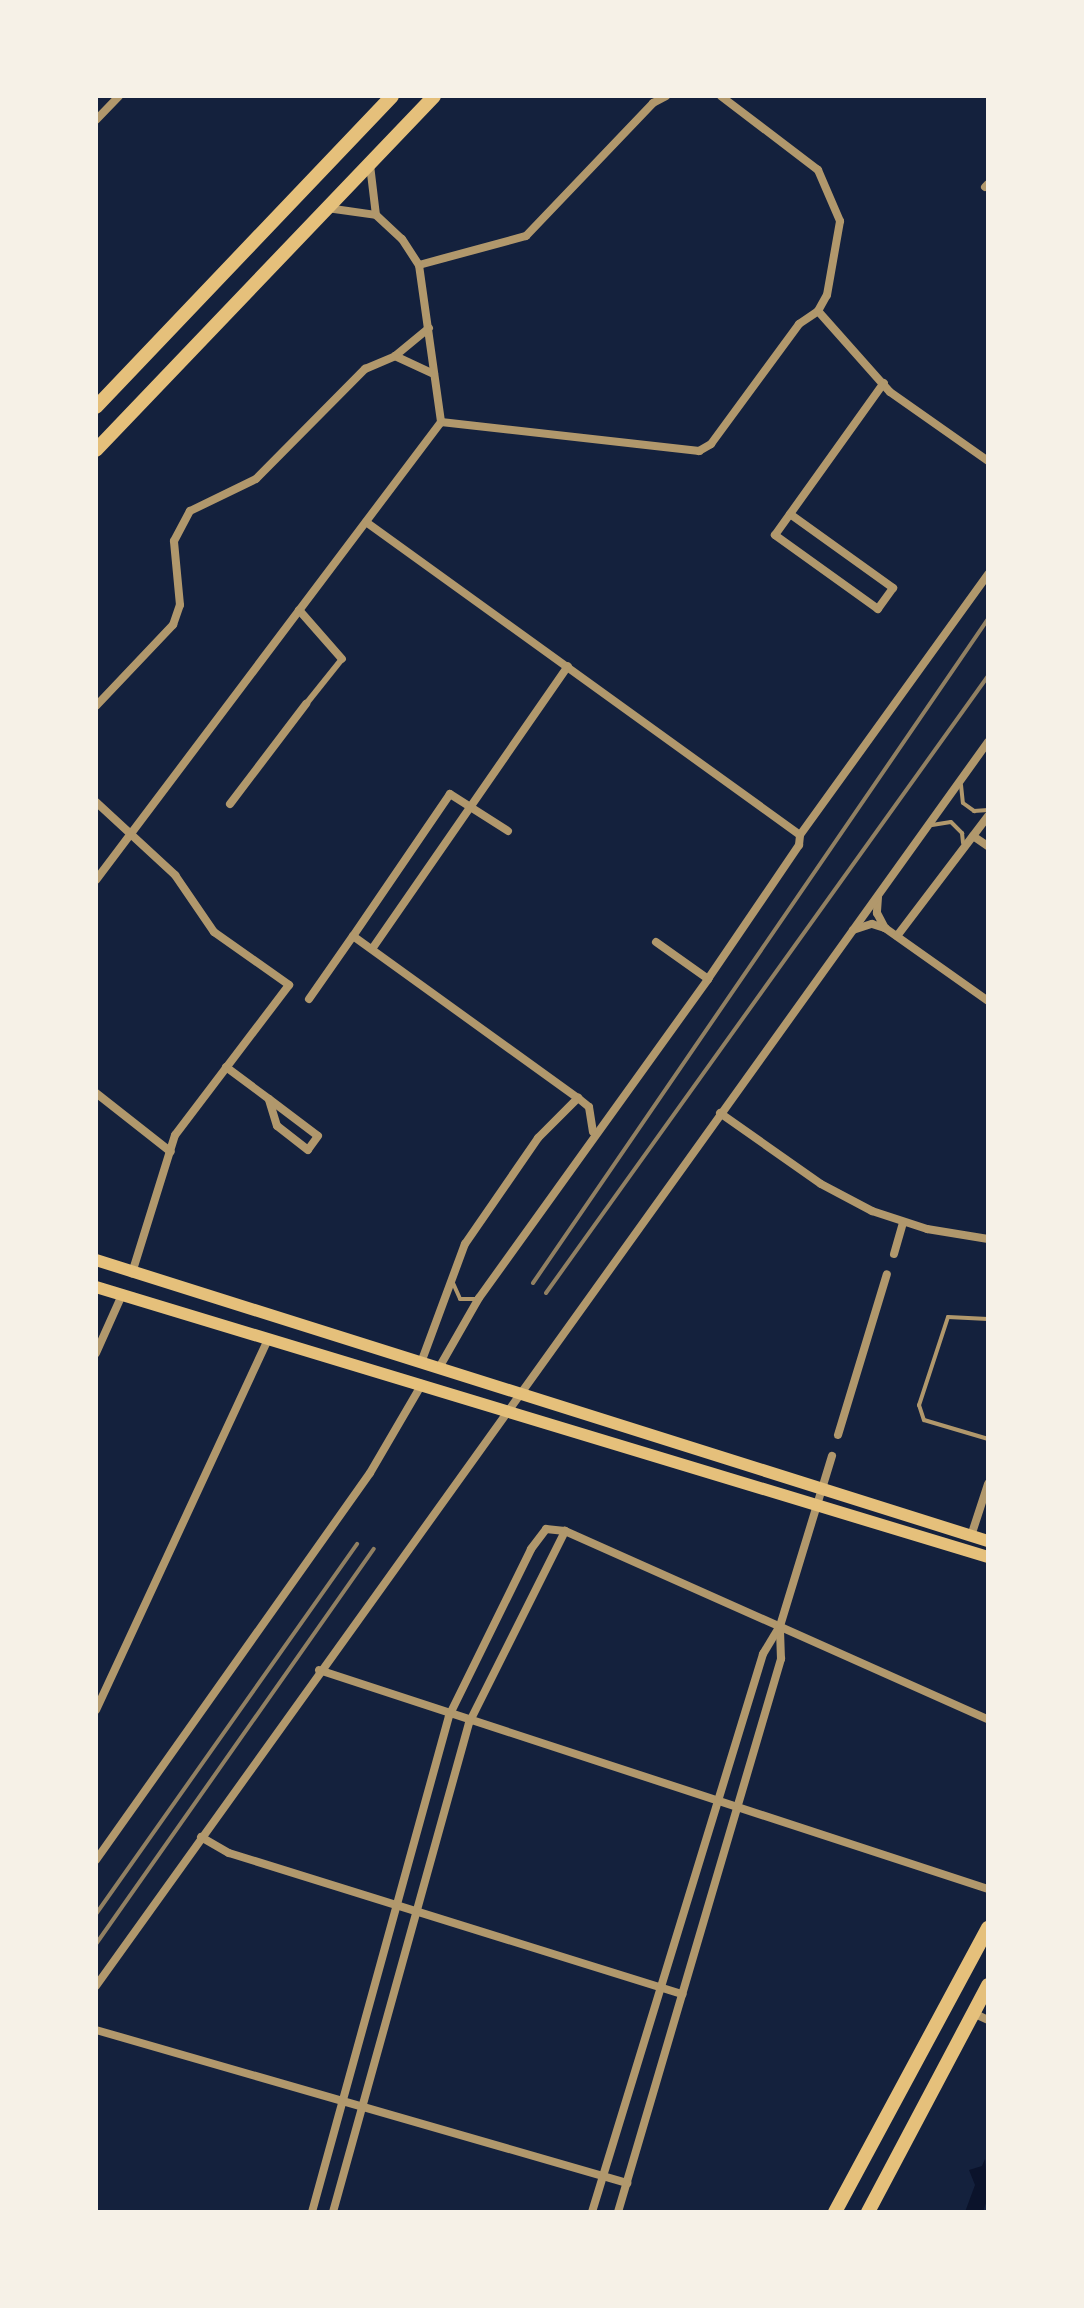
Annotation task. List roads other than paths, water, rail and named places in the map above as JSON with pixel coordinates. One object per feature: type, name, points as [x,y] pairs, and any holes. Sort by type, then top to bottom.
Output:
[{"type":"main road","points":[[96,407],[392,96]]},
{"type":"main road","points":[[96,450],[434,96]]},
{"type":"main road","points":[[96,1260],[422,1360],[988,1541]]},
{"type":"main road","points":[[122,1297],[135,1274]]},
{"type":"main road","points":[[96,1287],[988,1557]]},
{"type":"main road","points":[[422,1360],[423,1384]]},
{"type":"main road","points":[[423,1384],[440,1366]]},
{"type":"main road","points":[[835,2212],[988,1928]]},
{"type":"main road","points":[[868,2212],[988,1985]]},
{"type":"main road","points":[[869,2151],[880,2160],[885,2178]]},
{"type":"street","points":[[96,120],[119,96]]},
{"type":"street","points":[[419,265],[526,236],[653,103],[666,96]]},
{"type":"street","points":[[441,422],[699,451],[711,444],[799,324],[818,311],[827,295],[840,221],[830,191],[818,170],[721,96]]},
{"type":"street","points":[[370,163],[376,215]]},
{"type":"street","points":[[96,880],[441,422],[419,265],[402,239],[376,215],[327,208]]},
{"type":"street","points":[[818,311],[884,383],[988,461]]},
{"type":"street","points":[[96,706],[173,625],[180,605],[174,541],[190,511],[256,479],[365,369],[395,356],[429,328]]},
{"type":"street","points":[[395,356],[434,374]]},
{"type":"street","points":[[790,514],[893,588],[878,609],[775,535],[790,514],[884,383]]},
{"type":"street","points":[[366,522],[800,835]]},
{"type":"street","points":[[440,1366],[479,1298],[590,1139],[708,979],[799,845],[800,835],[988,574]]},
{"type":"street","points":[[230,804],[342,659],[299,610]]},
{"type":"street","points":[[372,949],[568,666]]},
{"type":"street","points":[[96,1986],[319,1670],[523,1394],[848,933],[988,742]]},
{"type":"street","points":[[309,999],[450,794],[508,831]]},
{"type":"street","points":[[96,802],[129,836],[175,875],[214,932],[289,985],[175,1135],[135,1274]]},
{"type":"street","points":[[897,936],[959,848],[973,836],[988,813]]},
{"type":"street","points":[[973,836],[988,846]]},
{"type":"street","points":[[880,893],[877,913],[885,928]]},
{"type":"street","points":[[848,933],[872,924],[885,928],[988,1001]]},
{"type":"street","points":[[353,936],[589,1107],[603,1109],[620,1099]]},
{"type":"street","points":[[656,942],[708,979]]},
{"type":"street","points":[[226,1067],[269,1099],[318,1136],[308,1150],[277,1126],[269,1099]]},
{"type":"street","points":[[96,1093],[171,1152]]},
{"type":"street","points":[[422,1360],[465,1244],[538,1138],[578,1098]]},
{"type":"street","points":[[589,1107],[594,1122],[590,1139]]},
{"type":"street","points":[[720,1113],[821,1184],[903,1222],[988,1239]]},
{"type":"street","points":[[894,1254],[903,1222]]},
{"type":"street","points":[[838,1435],[887,1274]]},
{"type":"street","points":[[96,1353],[122,1297]]},
{"type":"street","points":[[96,1710],[254,1359],[268,1340]]},
{"type":"street","points":[[96,1860],[370,1473],[423,1384]]},
{"type":"street","points":[[592,2212],[716,1802],[763,1654],[780,1626],[832,1456]]},
{"type":"street","points":[[971,1536],[988,1484]]},
{"type":"street","points":[[312,2212],[449,1716],[531,1549],[546,1529],[565,1531],[988,1719]]},
{"type":"street","points":[[333,2212],[469,1723],[565,1531]]},
{"type":"street","points":[[618,2212],[781,1659],[780,1626]]},
{"type":"street","points":[[319,1670],[469,1723],[988,1889]]},
{"type":"street","points":[[201,1837],[229,1853],[683,1994]]},
{"type":"street","points":[[973,2013],[988,2020]]},
{"type":"street","points":[[96,2030],[364,2104],[627,2183]]},
{"type":"lane","points":[[962,779],[963,803],[974,811],[988,813]]},
{"type":"lane","points":[[928,827],[944,821],[956,825],[963,837],[959,848]]},
{"type":"lane","points":[[451,1277],[460,1299],[479,1298]]},
{"type":"lane","points":[[988,1319],[948,1317],[919,1405],[924,1420],[988,1439]]},
{"type":"water","points":[[985,2159],[988,2197],[983,2212],[965,2212],[975,2185],[969,2170],[982,2166]]},
{"type":"railway","points":[[533,1283],[988,619]]},
{"type":"railway","points":[[546,1293],[988,676]]},
{"type":"railway","points":[[96,1914],[357,1544]]},
{"type":"railway","points":[[96,1944],[374,1549]]}]
